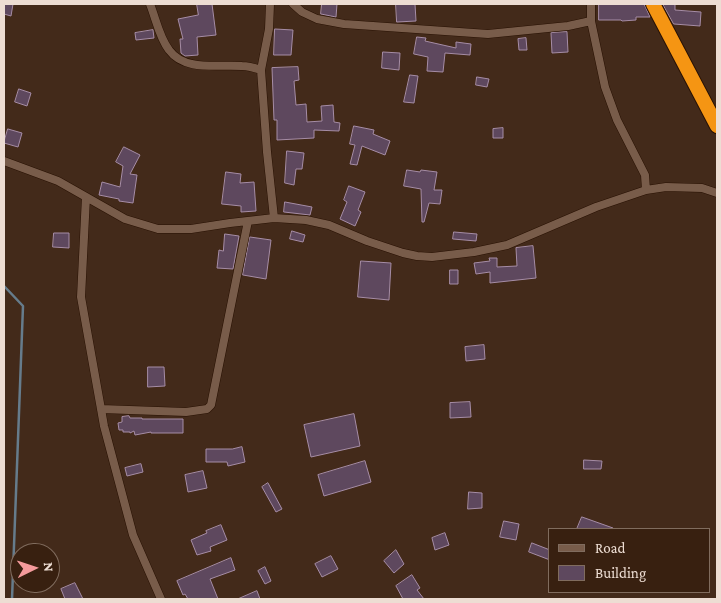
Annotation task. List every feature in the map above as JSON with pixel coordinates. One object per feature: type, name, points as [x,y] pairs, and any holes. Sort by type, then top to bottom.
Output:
[{"type":"highway","points":[[653,4],[717,126]]},
{"type":"street","points":[[150,4],[162,37],[170,51],[188,64],[243,66],[261,70]]},
{"type":"street","points":[[270,4],[261,70],[274,218]]},
{"type":"street","points":[[293,4],[302,12],[317,20],[344,24],[488,34],[568,26],[591,21]]},
{"type":"street","points":[[591,4],[591,21],[605,86],[617,120],[645,175],[646,190]]},
{"type":"street","points":[[4,161],[58,181],[126,219],[158,229],[191,229],[274,218],[306,220],[329,225],[367,241],[403,253],[432,257],[474,252],[508,245],[596,207],[646,190],[666,187],[702,188],[717,193]]},
{"type":"street","points":[[86,197],[81,297],[104,426],[133,535],[160,599]]},
{"type":"street","points":[[101,409],[186,412],[207,409],[211,405],[248,221]]},
{"type":"building","points":[[4,4],[13,4],[11,16],[4,14]]},
{"type":"building","points":[[197,4],[212,4],[216,35],[197,37],[198,55],[185,56],[181,53],[180,39],[183,39],[178,19],[198,15]]},
{"type":"building","points":[[322,4],[337,4],[336,17],[321,14]]},
{"type":"building","points":[[396,4],[415,4],[416,21],[397,22]]},
{"type":"building","points":[[599,4],[644,4],[650,17],[636,17],[636,20],[622,21],[599,20]]},
{"type":"building","points":[[663,4],[675,4],[675,10],[701,12],[700,26],[674,24]]},
{"type":"building","points":[[275,29],[293,30],[291,55],[274,55]]},
{"type":"building","points":[[153,30],[154,38],[136,40],[135,33]]},
{"type":"building","points":[[567,32],[568,52],[552,53],[551,33]]},
{"type":"building","points":[[417,37],[426,38],[425,41],[456,48],[456,42],[471,44],[470,55],[445,53],[443,72],[427,71],[428,57],[414,54]]},
{"type":"building","points":[[526,38],[527,50],[519,50],[518,39]]},
{"type":"building","points":[[383,52],[400,53],[399,70],[382,68]]},
{"type":"building","points":[[298,67],[299,80],[294,81],[296,105],[306,104],[307,122],[322,121],[321,106],[333,105],[334,122],[340,123],[339,131],[314,130],[314,138],[277,140],[277,120],[274,120],[272,68]]},
{"type":"building","points":[[410,75],[418,76],[414,103],[404,102]]},
{"type":"building","points":[[477,77],[489,79],[487,87],[476,85]]},
{"type":"building","points":[[19,89],[31,93],[27,106],[15,102]]},
{"type":"building","points":[[354,126],[374,130],[373,134],[390,141],[385,155],[362,146],[357,165],[350,164],[355,145],[350,144]]},
{"type":"building","points":[[503,128],[503,138],[493,138],[493,129]]},
{"type":"building","points":[[8,129],[22,133],[18,147],[4,143]]},
{"type":"building","points":[[124,147],[140,155],[130,174],[137,175],[133,203],[99,195],[102,182],[120,187],[123,166],[116,162]]},
{"type":"building","points":[[287,151],[304,153],[302,169],[296,169],[294,185],[285,183]]},
{"type":"building","points":[[407,170],[437,172],[434,190],[442,190],[440,204],[429,203],[424,222],[422,222],[421,189],[404,186]]},
{"type":"building","points":[[226,172],[241,174],[240,183],[254,182],[256,211],[241,212],[241,206],[222,204]]},
{"type":"building","points":[[349,186],[365,192],[358,210],[361,212],[355,226],[340,219],[347,202],[344,200]]},
{"type":"building","points":[[285,202],[312,207],[310,215],[284,212]]},
{"type":"building","points":[[292,231],[305,235],[303,242],[290,239]]},
{"type":"building","points":[[454,232],[477,234],[476,241],[453,239]]},
{"type":"building","points":[[54,233],[69,233],[69,248],[53,247]]},
{"type":"building","points":[[225,234],[239,236],[233,269],[217,268],[219,250],[223,251]]},
{"type":"building","points":[[250,237],[271,240],[266,279],[243,275]]},
{"type":"building","points":[[533,246],[536,278],[490,283],[490,272],[476,274],[474,263],[490,261],[489,258],[497,258],[497,267],[517,266],[516,248]]},
{"type":"building","points":[[361,261],[391,263],[389,300],[358,297]]},
{"type":"building","points":[[450,270],[458,270],[458,284],[450,284]]},
{"type":"building","points":[[484,345],[485,359],[466,361],[465,347]]},
{"type":"building","points":[[148,367],[164,367],[165,386],[148,387]]},
{"type":"building","points":[[470,402],[471,417],[450,418],[450,403]]},
{"type":"building","points":[[354,414],[360,446],[311,457],[304,425]]},
{"type":"building","points":[[129,416],[130,418],[142,419],[183,419],[183,433],[151,432],[135,435],[134,431],[130,433],[119,430],[118,423],[122,422],[122,417]]},
{"type":"building","points":[[242,447],[245,462],[228,466],[227,462],[206,462],[206,449]]},
{"type":"building","points":[[584,460],[602,461],[601,469],[584,469]]},
{"type":"building","points":[[365,461],[371,482],[324,496],[318,475]]},
{"type":"building","points":[[141,464],[143,472],[127,476],[125,468]]},
{"type":"building","points":[[203,471],[207,488],[188,492],[185,475]]},
{"type":"building","points":[[268,483],[282,509],[276,512],[262,487]]},
{"type":"building","points":[[469,492],[482,493],[482,508],[468,509]]},
{"type":"building","points":[[582,517],[613,528],[577,528]]},
{"type":"building","points":[[504,521],[519,524],[516,540],[500,537]]},
{"type":"building","points":[[221,525],[227,540],[210,547],[211,551],[197,555],[191,540]]},
{"type":"building","points":[[445,533],[449,545],[435,550],[432,538]]},
{"type":"building","points":[[532,543],[548,549],[548,559],[529,552]]},
{"type":"building","points":[[396,550],[404,564],[394,573],[384,561]]},
{"type":"building","points":[[331,556],[338,569],[322,577],[315,564]]},
{"type":"building","points":[[231,558],[235,570],[210,579],[218,599],[188,599],[185,594],[183,595],[177,581]]},
{"type":"building","points":[[265,567],[271,581],[265,584],[258,571]]},
{"type":"building","points":[[412,575],[420,588],[417,590],[424,599],[403,599],[396,586]]},
{"type":"building","points":[[75,583],[83,599],[65,599],[61,589]]},
{"type":"building","points":[[257,591],[260,599],[238,599]]},
{"type":"waterway","points":[[4,286],[23,306],[12,599]]}]
